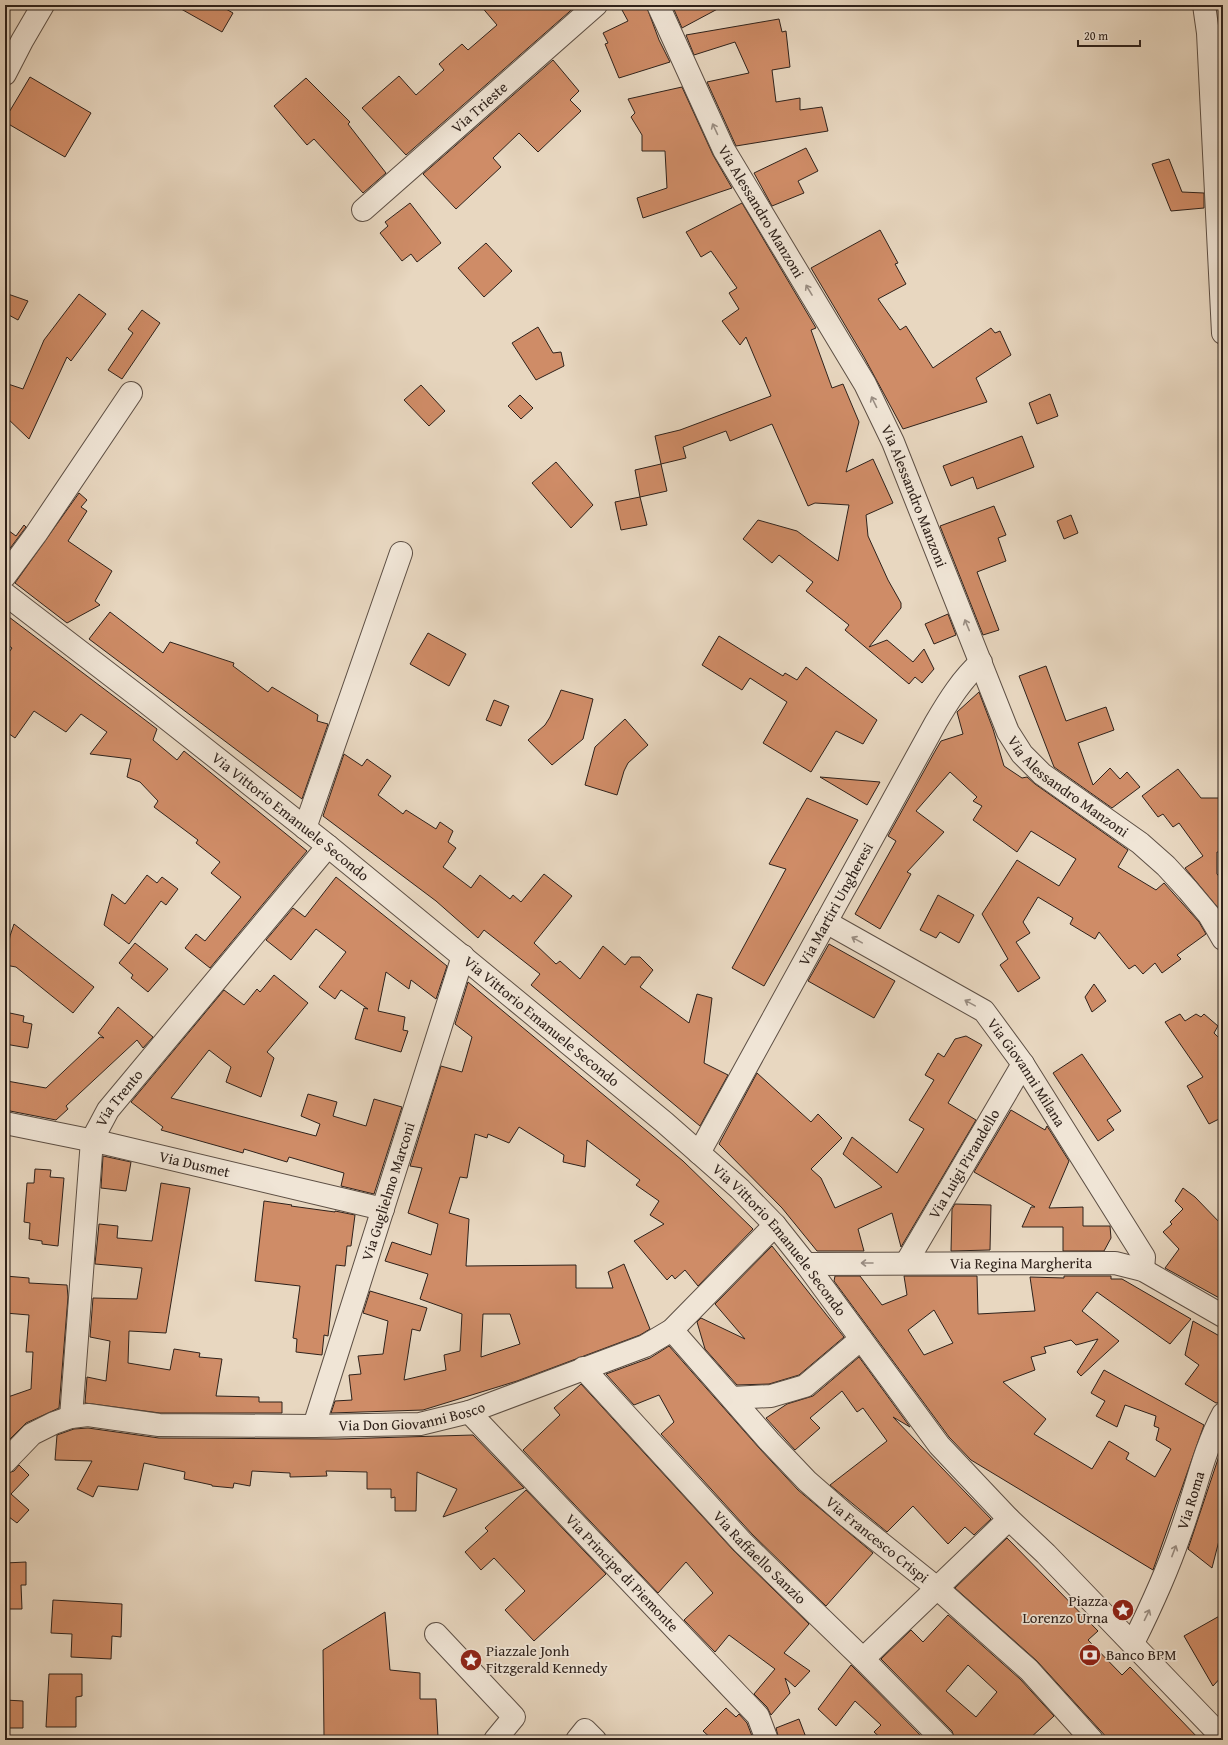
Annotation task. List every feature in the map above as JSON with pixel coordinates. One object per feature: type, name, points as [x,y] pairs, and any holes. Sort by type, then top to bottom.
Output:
[{"type":"street","points":[[5,74],[43,5]]},
{"type":"street","name":"Via Trieste","points":[[363,210],[596,5]]},
{"type":"street","name":"Via Alessandro Manzoni","points":[[658,5],[724,150],[866,384],[893,442],[1008,732],[1022,754],[1042,774],[1140,843],[1166,866],[1209,915],[1223,939]]},
{"type":"street","points":[[1204,5],[1208,32],[1223,333]]},
{"type":"street","points":[[5,576],[36,534],[131,393]]},
{"type":"street","points":[[305,828],[401,553]]},
{"type":"street","name":"Via Vittorio Emanuele Secondo","points":[[5,594],[147,703],[328,846],[664,1122],[740,1189],[775,1225],[806,1264],[939,1445],[1009,1519],[1046,1554],[1133,1643],[1212,1734]]},
{"type":"street","name":"Via Martiri Ungheresi","points":[[699,1153],[936,722],[956,690],[970,672],[981,662]]},
{"type":"street","name":"Via Trento","points":[[71,1417],[92,1140],[108,1110],[328,846]]},
{"type":"street","name":"Via Giovanni Milana","points":[[826,922],[984,1011],[1022,1064],[1144,1256],[1143,1270]]},
{"type":"street","name":"Via Guglielmo Marconi","points":[[314,1426],[463,956]]},
{"type":"street","name":"Via Luigi Pirandello","points":[[906,1263],[1022,1064]]},
{"type":"street","name":"Via Dusmet","points":[[5,1123],[92,1140],[383,1209]]},
{"type":"street","name":"Via Don Giovanni Bosco","points":[[5,1462],[32,1434],[54,1423],[71,1417],[88,1415],[160,1425],[314,1426],[420,1424],[469,1412],[645,1346],[672,1330],[775,1225]]},
{"type":"street","name":"Via Regina Margherita","points":[[806,1264],[1115,1262],[1143,1270],[1223,1316]]},
{"type":"street","name":"Via Francesco Crispi","points":[[672,1330],[807,1481],[846,1516],[936,1588],[1029,1670],[1092,1740]]},
{"type":"street","points":[[732,1398],[771,1396],[805,1386],[861,1339]]},
{"type":"street","name":"Via Raffaello Sanzio","points":[[584,1368],[743,1543],[863,1659],[943,1740]]},
{"type":"street","name":"Via Principe di Piemonte","points":[[469,1412],[758,1716],[767,1740]]},
{"type":"street","name":"Via Roma","points":[[1133,1643],[1161,1587],[1181,1534],[1206,1453],[1223,1414]]},
{"type":"street","points":[[863,1659],[1009,1519]]},
{"type":"street","points":[[436,1634],[514,1717],[495,1740]]},
{"type":"street","points":[[577,1740],[585,1730],[595,1740]]},
{"type":"building","points":[[174,5],[219,5],[233,13],[222,32]]},
{"type":"building","points":[[480,5],[577,5],[406,155],[362,108],[399,76],[416,95],[444,70],[439,64],[462,44],[468,50],[497,25]]},
{"type":"building","points":[[632,5],[646,5],[659,40],[670,62],[619,78],[605,44],[608,43],[603,33],[628,21],[622,10]]},
{"type":"building","points":[[672,5],[725,5],[682,28]]},
{"type":"building","points":[[779,19],[782,32],[786,31],[790,67],[772,70],[776,102],[800,98],[800,110],[822,107],[828,131],[736,146],[707,82],[749,73],[735,42],[694,55],[686,35]]},
{"type":"building","points":[[553,60],[579,91],[570,100],[581,111],[538,152],[519,133],[493,158],[501,167],[456,209],[423,174]]},
{"type":"building","points":[[30,77],[91,113],[65,157],[5,122],[5,119]]},
{"type":"building","points":[[306,78],[350,122],[348,124],[386,173],[363,193],[314,139],[307,145],[274,106]]},
{"type":"building","points":[[682,87],[713,155],[732,188],[643,218],[637,198],[667,188],[665,151],[642,151],[642,135],[631,117],[635,113],[628,99]]},
{"type":"building","points":[[806,148],[818,171],[798,181],[804,193],[772,206],[754,173]]},
{"type":"building","points":[[1169,159],[1182,192],[1204,193],[1204,208],[1171,211],[1152,164]]},
{"type":"building","points":[[410,203],[441,243],[417,262],[411,254],[402,261],[380,233],[388,226],[385,222]]},
{"type":"building","points":[[742,203],[816,328],[811,330],[832,388],[843,384],[859,422],[846,472],[873,459],[893,503],[866,515],[868,536],[888,580],[901,603],[901,608],[869,647],[887,640],[913,662],[924,649],[934,669],[922,683],[915,677],[909,684],[845,630],[849,625],[806,591],[813,582],[779,555],[772,563],[743,539],[758,520],[797,531],[838,561],[849,505],[815,503],[808,506],[772,424],[730,441],[726,431],[683,447],[686,458],[661,464],[655,436],[680,430],[771,396],[746,337],[740,345],[722,321],[739,309],[729,293],[737,288],[711,251],[701,257],[686,232]]},
{"type":"building","points":[[880,230],[898,263],[895,264],[906,284],[878,299],[900,330],[906,326],[933,368],[991,328],[995,333],[1000,331],[1011,355],[976,378],[987,402],[903,429],[864,357],[811,268]]},
{"type":"building","points":[[486,243],[512,271],[484,297],[458,268]]},
{"type":"building","points":[[5,293],[28,301],[18,320],[5,313]]},
{"type":"building","points":[[79,294],[106,314],[71,361],[67,357],[29,439],[5,416],[5,383],[23,389],[44,340]]},
{"type":"building","points":[[142,310],[160,323],[122,379],[108,370],[133,333],[128,329]]},
{"type":"building","points":[[538,327],[553,353],[561,352],[564,366],[536,380],[512,343]]},
{"type":"building","points":[[421,385],[445,411],[429,426],[404,400]]},
{"type":"building","points":[[1050,394],[1058,416],[1037,424],[1029,403]]},
{"type":"building","points":[[520,395],[533,408],[521,419],[508,406]]},
{"type":"building","points":[[1022,436],[1034,467],[977,489],[973,477],[951,486],[943,466]]},
{"type":"building","points":[[556,462],[593,505],[571,528],[532,483]]},
{"type":"building","points":[[661,464],[667,491],[640,497],[635,470]]},
{"type":"building","points":[[79,493],[87,500],[81,507],[87,511],[68,541],[112,571],[95,601],[100,605],[67,623],[15,583]]},
{"type":"building","points":[[640,497],[647,525],[621,530],[615,502]]},
{"type":"building","points":[[994,506],[1006,535],[998,538],[1006,561],[977,572],[999,630],[983,635],[940,526]]},
{"type":"building","points":[[1071,515],[1078,533],[1064,539],[1057,521]]},
{"type":"building","points":[[24,525],[26,527],[5,555],[5,528],[16,536]]},
{"type":"building","points":[[110,612],[163,653],[170,642],[234,663],[233,666],[268,692],[272,687],[318,715],[317,721],[328,724],[302,799],[89,639]]},
{"type":"building","points":[[5,614],[157,729],[153,740],[177,760],[184,751],[307,851],[210,968],[185,948],[196,934],[205,941],[241,897],[211,873],[220,862],[196,843],[198,840],[154,807],[158,801],[140,782],[127,777],[131,759],[90,754],[107,732],[81,714],[66,732],[34,711],[15,738],[5,731],[5,658],[12,648],[5,643]]},
{"type":"building","points":[[948,614],[956,635],[934,644],[925,624]]},
{"type":"building","points":[[428,633],[466,654],[449,686],[410,664]]},
{"type":"building","points":[[719,636],[783,676],[785,673],[797,680],[806,667],[877,720],[863,744],[836,731],[811,772],[763,743],[787,702],[750,678],[742,690],[702,665]]},
{"type":"building","points":[[1046,666],[1066,721],[1106,707],[1114,730],[1078,743],[1093,785],[1110,768],[1120,779],[1127,772],[1140,787],[1112,808],[1054,767],[1019,676]]},
{"type":"building","points":[[561,690],[593,699],[583,739],[552,765],[528,740],[545,725],[550,717]]},
{"type":"building","points":[[979,692],[993,729],[1004,766],[1022,778],[1027,777],[1128,850],[1118,867],[1156,890],[1164,883],[1199,922],[1206,934],[1177,955],[1181,959],[1162,973],[1155,963],[1143,974],[1135,965],[1129,969],[1099,932],[1095,939],[1070,924],[1073,918],[1038,897],[1023,922],[1030,933],[1016,942],[1040,978],[1018,992],[1000,965],[1008,959],[982,914],[1017,860],[1059,886],[1076,859],[1031,831],[1017,852],[973,820],[982,806],[973,801],[977,797],[950,772],[916,811],[944,832],[907,872],[911,874],[880,929],[855,914],[896,841],[888,836],[934,753],[941,741],[963,734],[957,712]]},
{"type":"building","points":[[494,700],[509,706],[501,726],[486,720]]},
{"type":"building","points":[[625,719],[648,745],[628,763],[617,795],[585,785],[595,747]]},
{"type":"building","points":[[344,754],[362,766],[367,759],[391,776],[378,795],[403,814],[406,810],[436,829],[440,822],[453,831],[448,842],[456,848],[443,867],[471,888],[480,875],[510,899],[513,895],[521,902],[544,874],[572,896],[534,943],[556,964],[560,961],[580,979],[603,946],[625,965],[631,957],[640,957],[653,970],[640,987],[689,1023],[697,994],[712,998],[704,1063],[728,1075],[700,1126],[531,985],[540,974],[484,930],[478,938],[436,901],[323,816]]},
{"type":"building","points":[[1178,769],[1201,798],[1223,798],[1223,852],[1217,852],[1217,874],[1223,881],[1223,914],[1185,868],[1203,856],[1179,823],[1173,827],[1163,814],[1158,817],[1142,796]]},
{"type":"building","points":[[820,777],[880,782],[867,805]]},
{"type":"building","points":[[807,798],[858,820],[764,986],[732,968],[786,869],[769,864]]},
{"type":"building","points":[[147,875],[157,883],[162,877],[178,889],[166,905],[161,901],[129,944],[104,925],[112,894],[125,904]]},
{"type":"building","points":[[336,877],[447,966],[436,999],[411,980],[409,989],[386,972],[378,1011],[405,1017],[403,1030],[408,1031],[401,1052],[355,1039],[364,1008],[368,1009],[341,990],[335,999],[319,987],[346,952],[316,929],[291,960],[266,940],[293,908],[305,917]]},
{"type":"building","points":[[938,895],[974,915],[959,943],[940,932],[936,938],[920,930]]},
{"type":"building","points":[[14,924],[94,987],[73,1013],[16,967],[5,965],[10,936]]},
{"type":"building","points":[[135,943],[168,969],[148,992],[131,978],[133,975],[119,963]]},
{"type":"building","points":[[829,944],[895,981],[874,1018],[808,981]]},
{"type":"building","points":[[274,975],[308,1003],[267,1052],[274,1058],[261,1097],[226,1082],[231,1067],[209,1050],[171,1098],[316,1136],[320,1124],[301,1116],[308,1094],[337,1102],[333,1116],[366,1126],[374,1099],[402,1107],[374,1194],[341,1186],[344,1173],[289,1157],[287,1162],[244,1149],[243,1153],[161,1130],[163,1127],[131,1102],[224,990],[244,1005],[257,989],[260,992]]},
{"type":"building","points":[[468,982],[683,1161],[753,1229],[698,1286],[685,1270],[675,1279],[672,1275],[667,1280],[634,1241],[664,1224],[650,1215],[659,1201],[636,1185],[640,1180],[587,1140],[585,1167],[563,1162],[564,1155],[519,1127],[509,1143],[488,1134],[487,1138],[475,1134],[467,1178],[460,1177],[449,1213],[469,1219],[466,1266],[576,1265],[576,1288],[613,1288],[608,1272],[624,1264],[650,1329],[640,1335],[517,1381],[423,1410],[331,1413],[335,1401],[352,1400],[349,1375],[361,1374],[358,1356],[383,1354],[388,1321],[363,1313],[370,1291],[427,1308],[420,1331],[412,1329],[404,1380],[446,1370],[444,1355],[460,1351],[462,1314],[420,1299],[428,1274],[385,1261],[392,1242],[431,1255],[438,1224],[408,1213],[422,1168],[410,1166],[441,1066],[462,1072],[472,1037],[455,1024]],"holes":[[[483,1314],[510,1314],[520,1344],[481,1357]]]},
{"type":"building","points":[[1094,984],[1106,1001],[1092,1012],[1085,997]]},
{"type":"building","points":[[118,1007],[153,1037],[143,1048],[137,1040],[66,1106],[68,1109],[56,1120],[5,1110],[5,1090],[7,1081],[46,1088],[100,1037],[104,1038],[98,1033]]},
{"type":"building","points":[[5,1012],[24,1016],[23,1022],[32,1024],[28,1048],[5,1044]]},
{"type":"building","points":[[1180,1014],[1185,1021],[1196,1014],[1201,1017],[1204,1014],[1218,1026],[1214,1033],[1223,1042],[1223,1117],[1209,1124],[1187,1086],[1203,1077],[1165,1022]]},
{"type":"building","points":[[966,1036],[982,1045],[948,1103],[976,1120],[901,1247],[892,1213],[858,1229],[864,1251],[817,1251],[782,1208],[719,1144],[757,1073],[811,1122],[818,1114],[842,1138],[811,1169],[821,1178],[835,1208],[882,1187],[843,1154],[852,1137],[897,1173],[924,1129],[909,1120],[934,1080],[925,1075],[938,1053],[944,1057],[955,1039]]},
{"type":"building","points":[[1082,1054],[1121,1111],[1107,1120],[1114,1130],[1098,1141],[1053,1073]]},
{"type":"building","points":[[1011,1110],[1045,1130],[1047,1126],[1069,1161],[1049,1208],[1083,1207],[1083,1226],[1110,1226],[1111,1238],[1104,1251],[1063,1251],[1063,1227],[1022,1227],[1031,1207],[1035,1207],[974,1172]]},
{"type":"building","points":[[103,1156],[131,1162],[126,1191],[101,1188]]},
{"type":"building","points":[[35,1169],[51,1170],[50,1177],[64,1178],[58,1246],[42,1244],[42,1241],[29,1239],[30,1223],[24,1222],[27,1183],[34,1183]]},
{"type":"building","points":[[161,1183],[190,1188],[166,1333],[129,1331],[128,1363],[170,1370],[174,1349],[200,1353],[199,1357],[222,1359],[216,1396],[259,1397],[259,1402],[282,1402],[282,1413],[160,1413],[85,1403],[87,1377],[106,1381],[110,1341],[90,1337],[93,1298],[137,1299],[142,1268],[95,1264],[99,1224],[118,1226],[117,1238],[152,1241]]},
{"type":"building","points":[[1183,1188],[1195,1197],[1223,1226],[1223,1300],[1165,1268],[1179,1249],[1163,1232],[1172,1224],[1170,1222],[1183,1209],[1175,1201]]},
{"type":"building","points":[[264,1201],[355,1215],[351,1246],[347,1246],[345,1266],[336,1265],[328,1336],[324,1335],[322,1355],[296,1352],[297,1339],[293,1338],[300,1286],[255,1281]]},
{"type":"building","points":[[955,1204],[991,1205],[990,1250],[951,1251],[952,1209]]},
{"type":"building","points":[[772,1246],[844,1337],[799,1375],[769,1384],[737,1385],[705,1349],[697,1322],[701,1318],[745,1339],[715,1304]]},
{"type":"building","points":[[5,1276],[29,1278],[29,1283],[67,1285],[68,1297],[59,1408],[26,1423],[5,1444],[5,1398],[31,1389],[33,1352],[26,1352],[29,1315],[5,1313]]},
{"type":"building","points":[[835,1276],[860,1276],[882,1305],[907,1295],[904,1276],[977,1276],[978,1314],[1035,1311],[1030,1277],[1064,1278],[1064,1276],[1111,1276],[1111,1279],[1122,1279],[1191,1319],[1170,1344],[1097,1292],[1082,1311],[1119,1341],[1081,1376],[1077,1372],[1098,1339],[1076,1345],[1071,1340],[1044,1347],[1046,1353],[1031,1357],[1035,1370],[1003,1382],[1046,1419],[1034,1434],[1092,1469],[1109,1441],[1129,1453],[1126,1459],[1155,1477],[1171,1449],[1156,1440],[1159,1428],[1154,1426],[1156,1416],[1125,1405],[1117,1427],[1096,1416],[1105,1401],[1091,1393],[1104,1370],[1204,1425],[1153,1570],[971,1460],[949,1437],[834,1281]],"holes":[[[934,1310],[953,1343],[924,1355],[908,1330]]]},
{"type":"building","points":[[1193,1321],[1223,1338],[1223,1402],[1216,1403],[1185,1384],[1199,1365],[1185,1355]]},
{"type":"building","points":[[669,1346],[798,1490],[873,1553],[826,1606],[752,1534],[661,1434],[674,1422],[659,1395],[634,1405],[606,1374],[650,1358]]},
{"type":"building","points":[[859,1357],[910,1427],[893,1417],[991,1519],[974,1535],[965,1527],[948,1544],[913,1506],[887,1532],[830,1485],[887,1441],[863,1408],[857,1412],[842,1391],[810,1418],[820,1428],[795,1450],[766,1418],[787,1404],[813,1396]]},
{"type":"building","points":[[581,1384],[734,1551],[809,1624],[784,1653],[810,1671],[795,1687],[785,1678],[790,1693],[771,1715],[767,1707],[754,1694],[775,1669],[729,1635],[715,1652],[684,1620],[713,1593],[686,1562],[658,1593],[523,1450],[560,1415],[554,1408]]},
{"type":"building","points":[[88,1428],[159,1438],[337,1439],[473,1435],[524,1488],[443,1517],[457,1489],[417,1472],[416,1511],[395,1511],[395,1497],[391,1498],[391,1489],[367,1489],[367,1472],[326,1471],[327,1476],[290,1477],[290,1473],[252,1471],[250,1486],[234,1483],[233,1488],[212,1486],[184,1479],[185,1472],[144,1463],[138,1490],[98,1486],[93,1497],[77,1489],[92,1461],[55,1460],[57,1435],[74,1429]]},
{"type":"building","points":[[1223,1444],[1223,1525],[1212,1568],[1188,1549]]},
{"type":"building","points":[[19,1465],[29,1475],[11,1494],[29,1510],[17,1523],[5,1514],[5,1474],[14,1471]]},
{"type":"building","points":[[526,1490],[606,1574],[534,1641],[505,1610],[525,1591],[494,1558],[481,1570],[465,1552],[488,1531],[485,1528]]},
{"type":"building","points":[[1007,1538],[1098,1631],[1088,1640],[1122,1675],[1130,1667],[1200,1740],[1109,1740],[1037,1661],[955,1588]]},
{"type":"building","points":[[26,1562],[26,1585],[21,1585],[22,1609],[5,1609],[5,1563]]},
{"type":"building","points":[[53,1600],[122,1604],[121,1637],[112,1636],[111,1659],[71,1657],[72,1634],[51,1633]]},
{"type":"building","points":[[385,1612],[390,1670],[420,1673],[420,1699],[436,1699],[438,1737],[395,1739],[324,1736],[323,1650]]},
{"type":"building","points":[[1223,1614],[1223,1675],[1213,1686],[1184,1636]]},
{"type":"building","points":[[948,1615],[1020,1679],[1054,1716],[1028,1740],[955,1740],[952,1731],[881,1659],[911,1630],[923,1642]],"holes":[[[968,1665],[997,1692],[976,1717],[946,1691]]]},
{"type":"building","points":[[851,1665],[925,1740],[883,1740],[874,1732],[881,1725],[855,1701],[836,1726],[818,1709]]},
{"type":"building","points":[[49,1674],[82,1674],[82,1696],[76,1697],[76,1727],[46,1727]]},
{"type":"building","points":[[5,1700],[23,1701],[23,1728],[5,1728]]},
{"type":"building","points":[[726,1708],[736,1717],[739,1714],[747,1723],[752,1736],[750,1739],[753,1738],[754,1740],[713,1740],[703,1731]]},
{"type":"building","points":[[799,1719],[807,1740],[779,1740],[776,1728]]},
{"type":"place","name":"Piazza Lorenzo Urna","points":[[1123,1610]]},
{"type":"place","name":"Banco BPM","points":[[1090,1655]]},
{"type":"place","name":"Piazzale Jonh Fitzgerald Kennedy","points":[[471,1660]]}]
